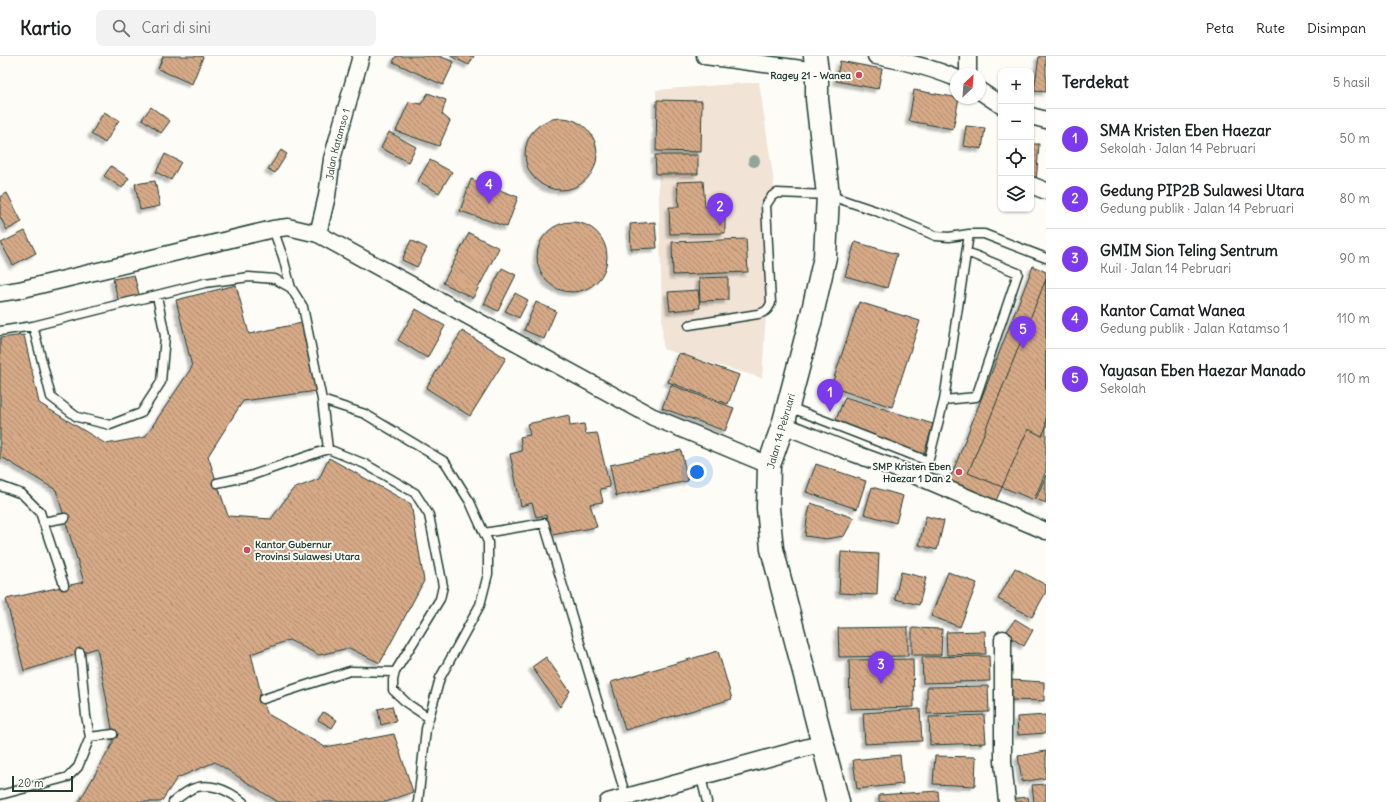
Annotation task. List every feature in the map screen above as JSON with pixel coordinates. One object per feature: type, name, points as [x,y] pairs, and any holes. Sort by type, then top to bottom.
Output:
[{"type":"main road","name":"Jalan 14 Pebruari","points":[[816,64],[817,99],[828,195],[825,257],[786,416],[769,465],[768,508],[772,549],[838,802]]},
{"type":"street","name":"Jalan Katamso 1","points":[[318,234],[327,196],[332,159],[361,56]]},
{"type":"street","points":[[705,56],[816,64]]},
{"type":"street","points":[[876,56],[905,61],[938,70],[950,75]]},
{"type":"street","points":[[968,56],[968,68]]},
{"type":"street","points":[[986,95],[998,102]]},
{"type":"street","points":[[1034,117],[1046,120]]},
{"type":"street","points":[[1034,186],[1046,191]]},
{"type":"street","points":[[0,293],[19,290],[274,229],[288,227],[318,234],[653,417],[769,465]]},
{"type":"street","points":[[786,416],[854,453],[924,479],[1046,531]]},
{"type":"street","points":[[1003,639],[1003,762],[1007,802]]},
{"type":"street","points":[[608,802],[823,743]]},
{"type":"lane","points":[[688,325],[758,314],[766,312],[769,309],[771,302],[766,205],[772,196],[777,193],[828,195],[936,236],[949,237],[969,234],[984,234],[1046,258]]},
{"type":"lane","points":[[274,229],[291,288],[302,308],[322,400],[328,449]]},
{"type":"lane","points":[[924,479],[944,400],[969,234]]},
{"type":"lane","points":[[944,400],[976,397],[1018,273],[967,252]]},
{"type":"lane","points":[[0,331],[33,326],[205,283],[249,276],[275,279],[291,288]]},
{"type":"lane","points":[[33,326],[51,396],[77,417],[110,424],[141,413],[161,382],[165,336],[157,296]]},
{"type":"lane","points":[[322,400],[365,414],[445,462],[470,502],[488,542],[488,574],[480,605],[440,678],[426,728],[418,802]]},
{"type":"lane","points":[[786,416],[928,461]]},
{"type":"lane","points":[[217,483],[250,476],[328,449],[365,464],[415,493],[429,516],[443,586],[440,599],[395,672],[393,690],[408,704],[429,718]]},
{"type":"lane","points":[[0,486],[22,494],[40,512],[64,586]]},
{"type":"lane","points":[[43,522],[65,518]]},
{"type":"lane","points":[[484,534],[544,523],[626,797]]},
{"type":"lane","points":[[0,795],[68,777],[78,767],[90,737],[86,716],[80,653]]},
{"type":"lane","points":[[263,699],[350,671],[395,672]]},
{"type":"lane","points":[[90,737],[113,734]]},
{"type":"lane","points":[[700,777],[707,802]]},
{"type":"lane","points":[[173,802],[190,790],[203,786],[217,787],[243,802]]},
{"type":"shaded area","points":[[759,82],[774,183],[762,378],[663,349],[656,90]]},
{"type":"building","points":[[163,56],[203,57],[192,84],[158,69]]},
{"type":"building","points":[[396,56],[439,56],[454,62],[443,85],[393,62]]},
{"type":"building","points":[[450,56],[474,56],[469,65]]},
{"type":"building","points":[[1039,56],[1046,56],[1046,92],[1034,91]]},
{"type":"building","name":"Ragey 21 - Wanea","points":[[840,61],[882,69],[878,89],[836,81]]},
{"type":"building","points":[[914,90],[950,96],[950,104],[958,104],[953,129],[909,121]]},
{"type":"building","points":[[428,93],[446,100],[442,114],[450,121],[439,146],[396,131],[409,102],[421,104]]},
{"type":"building","points":[[657,100],[702,101],[701,152],[656,151]]},
{"type":"building","points":[[151,107],[170,121],[161,133],[142,119]]},
{"type":"building","points":[[104,112],[119,120],[105,143],[91,134]]},
{"type":"building","points":[[554,118],[568,118],[575,120],[587,128],[595,140],[597,154],[595,168],[587,180],[575,188],[568,190],[554,190],[547,188],[535,180],[527,168],[525,161],[525,147],[527,140],[535,128],[547,120]]},
{"type":"building","points":[[966,126],[985,128],[982,149],[963,146]]},
{"type":"building","points":[[389,132],[416,147],[408,162],[381,148]]},
{"type":"building","points":[[1034,144],[1039,144],[1036,183],[1034,183]]},
{"type":"building","points":[[281,150],[287,154],[275,173],[268,169]]},
{"type":"building","points":[[165,154],[181,162],[171,180],[156,172]]},
{"type":"building","points":[[655,155],[698,155],[698,174],[656,174]]},
{"type":"building","points":[[430,160],[452,172],[439,193],[418,181]]},
{"type":"building","points":[[111,166],[129,178],[122,188],[104,176]]},
{"type":"building","points":[[471,179],[518,197],[507,227],[460,211]]},
{"type":"building","points":[[155,181],[160,206],[140,210],[135,184]]},
{"type":"building","points":[[703,181],[705,207],[725,207],[725,233],[670,234],[669,207],[679,207],[677,182]]},
{"type":"building","points":[[7,193],[22,222],[7,230],[0,217],[0,197]]},
{"type":"building","points":[[565,222],[579,222],[592,228],[601,237],[607,250],[605,270],[597,282],[579,292],[565,292],[552,286],[543,277],[537,264],[537,250],[543,237],[552,228]]},
{"type":"building","points":[[655,222],[657,248],[631,249],[630,224]]},
{"type":"building","points":[[25,231],[36,253],[13,265],[1,243]]},
{"type":"building","points":[[469,233],[499,248],[473,298],[443,283]]},
{"type":"building","points":[[746,239],[748,272],[673,275],[672,242]]},
{"type":"building","points":[[411,240],[427,248],[417,267],[402,260]]},
{"type":"building","points":[[855,242],[897,254],[887,288],[845,276]]},
{"type":"building","points":[[1033,266],[1046,272],[1046,427],[1042,436],[1028,429],[995,503],[948,484]]},
{"type":"building","points":[[502,268],[516,275],[498,311],[484,304]]},
{"type":"building","points":[[134,275],[140,298],[119,303],[113,279]]},
{"type":"building","points":[[728,277],[728,300],[700,301],[699,278]]},
{"type":"building","points":[[1046,279],[1046,471],[1034,500],[968,473]]},
{"type":"building","name":"Kantor Gubernur Provinsi Sulawesi Utara","points":[[236,285],[249,334],[302,323],[317,391],[243,401],[208,456],[228,516],[271,519],[293,489],[319,479],[329,458],[411,504],[424,581],[380,663],[349,648],[319,655],[289,640],[251,654],[266,713],[325,747],[394,734],[413,792],[386,802],[278,802],[215,762],[177,778],[161,802],[79,802],[113,743],[113,734],[97,648],[24,671],[6,599],[84,582],[56,490],[3,458],[0,459],[0,338],[24,335],[39,403],[106,444],[145,437],[192,367],[176,300]]},
{"type":"building","points":[[698,290],[700,308],[670,311],[668,292]]},
{"type":"building","points":[[515,293],[528,300],[519,318],[505,311]]},
{"type":"building","points":[[536,302],[556,311],[544,339],[524,330]]},
{"type":"building","points":[[859,302],[920,321],[892,407],[831,387]]},
{"type":"building","points":[[416,309],[445,326],[427,358],[398,340]]},
{"type":"building","points":[[462,331],[506,358],[470,416],[426,388]]},
{"type":"building","points":[[679,353],[739,375],[728,404],[668,382]]},
{"type":"building","points":[[671,385],[734,408],[725,431],[662,408]]},
{"type":"building","points":[[845,397],[933,424],[923,457],[835,422]]},
{"type":"building","points":[[569,415],[570,426],[584,424],[586,434],[597,433],[610,487],[600,489],[603,502],[590,504],[597,527],[552,535],[546,515],[536,517],[532,503],[521,506],[510,454],[522,451],[520,437],[530,435],[527,424]]},
{"type":"building","points":[[681,450],[688,481],[616,496],[610,465]]},
{"type":"building","points":[[816,464],[866,481],[857,509],[806,492]]},
{"type":"building","points":[[1046,475],[1046,503],[1036,499]]},
{"type":"building","points":[[872,487],[903,496],[896,523],[864,514]]},
{"type":"building","points":[[811,503],[854,518],[844,536],[826,539],[805,536]]},
{"type":"building","points":[[926,516],[944,521],[937,550],[919,545]]},
{"type":"building","points":[[841,552],[879,554],[877,595],[839,593]]},
{"type":"building","points":[[1015,568],[1046,585],[1046,592],[1032,617],[998,599]]},
{"type":"building","points":[[901,572],[926,578],[919,605],[895,599]]},
{"type":"building","points":[[948,572],[977,583],[960,627],[931,616]]},
{"type":"building","points":[[1015,619],[1033,630],[1024,646],[1005,634]]},
{"type":"building","points":[[908,627],[908,656],[839,657],[838,628]]},
{"type":"building","points":[[912,628],[942,629],[941,655],[912,655]]},
{"type":"building","points":[[985,631],[986,654],[947,655],[946,632]]},
{"type":"building","points":[[718,651],[732,699],[625,730],[611,682]]},
{"type":"building","points":[[989,656],[990,681],[923,683],[922,657]]},
{"type":"building","points":[[546,657],[570,691],[560,707],[532,667]]},
{"type":"building","points":[[913,659],[914,707],[850,709],[849,660]]},
{"type":"building","points":[[1011,680],[1044,682],[1044,701],[1010,700]]},
{"type":"building","points":[[988,686],[989,712],[927,714],[927,687]]},
{"type":"building","points":[[392,706],[396,721],[381,725],[378,709]]},
{"type":"building","points":[[920,709],[922,741],[865,744],[863,713]]},
{"type":"building","points":[[323,712],[337,720],[332,728],[318,720]]},
{"type":"building","points":[[984,715],[986,743],[930,745],[929,717]]},
{"type":"building","points":[[1046,715],[1046,733],[1018,735],[1017,717]]},
{"type":"building","points":[[1046,751],[1046,778],[1022,782],[1018,756]]},
{"type":"building","points":[[900,755],[903,784],[857,789],[853,760]]},
{"type":"building","points":[[935,756],[976,757],[975,786],[933,784]]},
{"type":"building","points":[[1046,784],[1046,802],[1034,802],[1032,785]]},
{"type":"building","points":[[938,791],[939,802],[879,802],[879,795]]},
{"type":"building","points":[[1028,797],[1029,802],[1008,802],[1008,799]]},
{"type":"place","name":"Ragey 21 - Wanea","points":[[859,75]]},
{"type":"place","name":"Kantor Camat Wanea","points":[[489,204]]},
{"type":"place","name":"Gedung PIP2B Sulawesi Utara","points":[[720,226]]},
{"type":"place","name":"Yayasan Eben Haezar Manado","points":[[1023,349]]},
{"type":"place","name":"SMA Kristen Eben Haezar","points":[[830,412]]},
{"type":"place","name":"SMP Kristen Eben Haezar 1 Dan 2","points":[[959,472]]},
{"type":"place","name":"Kantor Gubernur Provinsi Sulawesi Utara","points":[[247,550]]},
{"type":"place","name":"GMIM Sion Teling Sentrum","points":[[881,684]]}]
